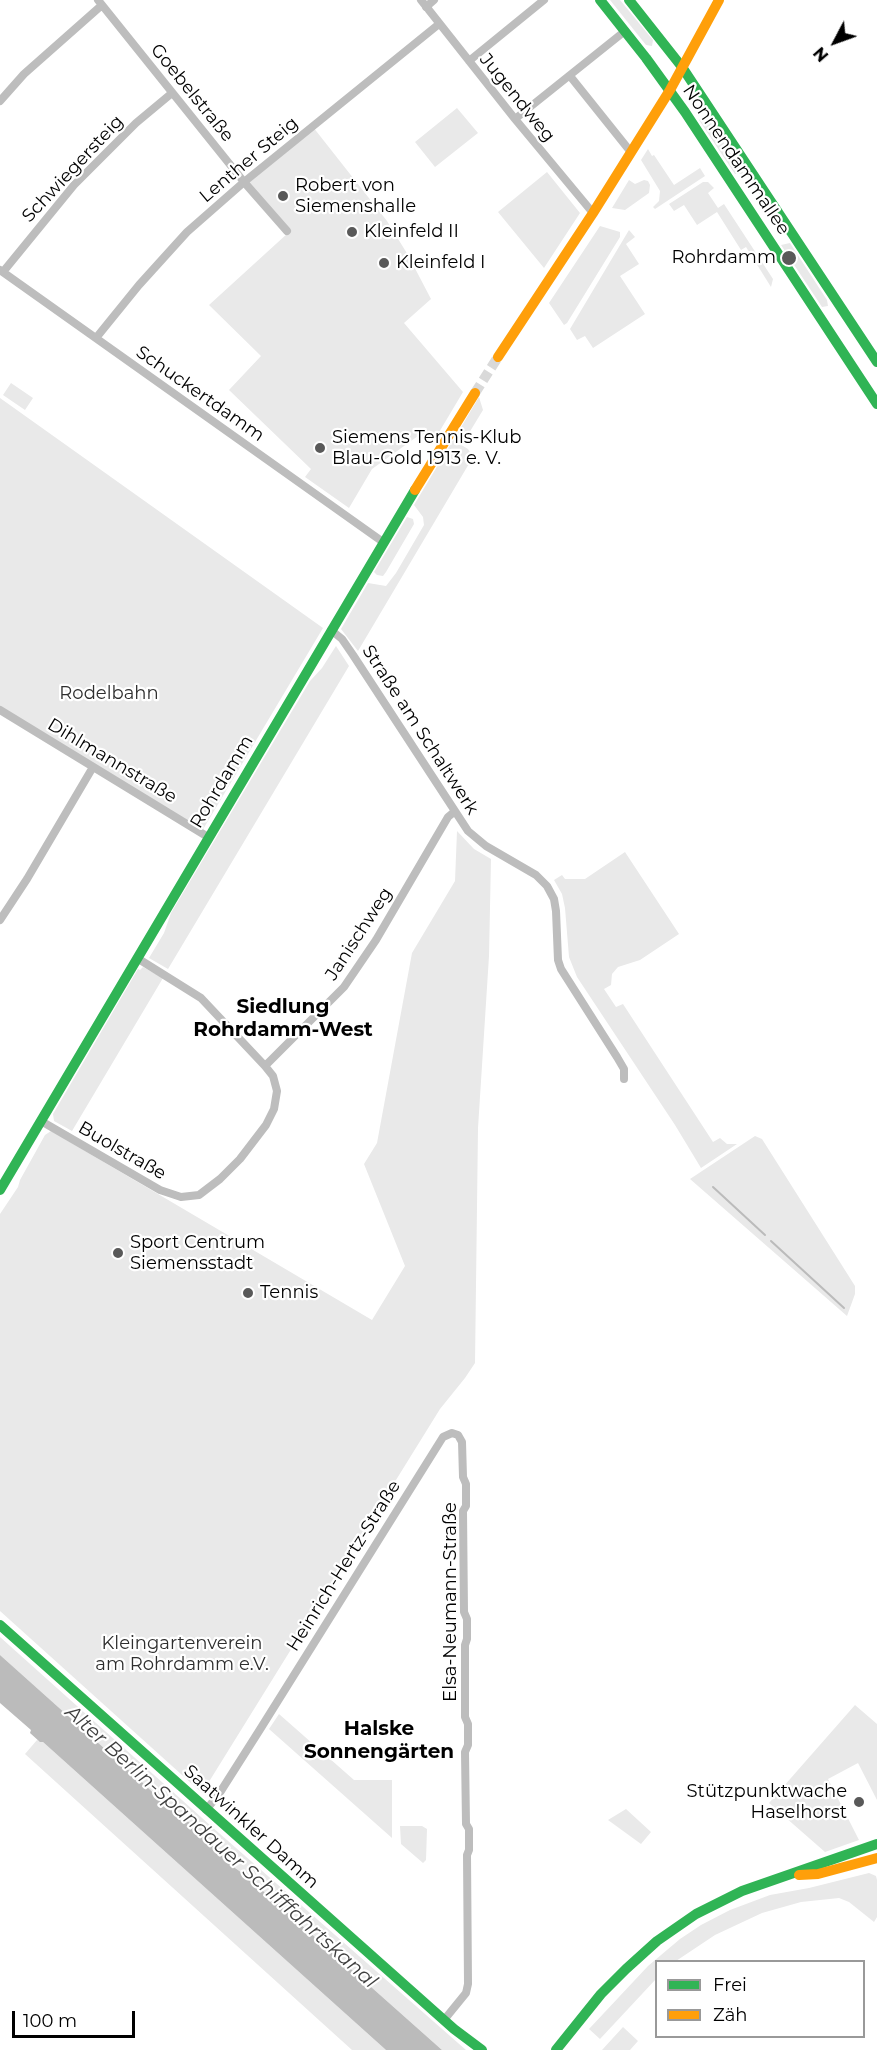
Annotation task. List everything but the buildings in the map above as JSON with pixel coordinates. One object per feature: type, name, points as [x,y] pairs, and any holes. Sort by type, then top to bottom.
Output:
[{"type":"main road","name":"Nonnendammallee","points":[[600,0],[670,90],[877,404]]},
{"type":"main road","name":"Nonnendammallee","points":[[630,0],[682,67],[877,362]]},
{"type":"main road","points":[[498,357],[593,213],[670,90],[719,0]]},
{"type":"main road","name":"Rohrdamm","points":[[0,1190],[383,542],[475,393]]},
{"type":"main road","name":"Saatwinkler Damm","points":[[0,1624],[444,2020],[483,2050]]},
{"type":"main road","points":[[556,2050],[612,1983],[639,1956],[674,1928],[716,1903],[765,1882],[877,1844]]},
{"type":"main road","points":[[789,1875],[818,1874],[877,1858]]},
{"type":"street","points":[[423,3],[434,0]]},
{"type":"street","points":[[469,61],[544,0]]},
{"type":"street","points":[[0,100],[100,2]]},
{"type":"street","name":"Goebelstraße","points":[[100,2],[244,182],[287,231]]},
{"type":"street","name":"Jugendweg","points":[[423,3],[514,119],[593,213]]},
{"type":"street","name":"Lenther Steig","points":[[96,338],[187,232],[244,182],[439,24]]},
{"type":"street","points":[[514,119],[625,31]]},
{"type":"street","points":[[570,76],[630,151]]},
{"type":"street","name":"Schwiegersteig","points":[[2,271],[74,185],[118,140],[172,93]]},
{"type":"street","name":"Schuckertdamm","points":[[2,271],[383,542]]},
{"type":"street","name":"Straße am Schaltwerk","points":[[332,630],[354,655],[454,812],[475,838],[543,880],[552,894],[556,911],[558,960],[561,969],[624,1069],[624,1079]]},
{"type":"street","name":"Dihlmannstraße","points":[[0,710],[208,837]]},
{"type":"street","points":[[0,920],[32,871],[93,767]]},
{"type":"street","name":"Janischweg","points":[[265,1065],[344,987],[376,940],[448,817],[454,812]]},
{"type":"street","points":[[137,958],[201,998],[265,1065]]},
{"type":"street","name":"Buolstraße","points":[[41,1121],[160,1190],[174,1195],[192,1197],[199,1195],[220,1179],[240,1159],[266,1125],[274,1109],[277,1091],[273,1076],[265,1065]]},
{"type":"street","name":"Heinrich-Hertz-Straße","points":[[206,1810],[253,1741],[443,1437],[452,1432]]},
{"type":"street","name":"Elsa-Neumann-Straße","points":[[444,2020],[466,1993],[468,1984],[466,1855],[469,1850],[469,1829],[466,1824],[465,1752],[468,1745],[468,1724],[465,1717],[467,1619],[464,1612],[463,1511],[466,1506],[466,1484],[463,1476],[462,1442],[458,1435],[452,1432]]},
{"type":"green space","points":[[610,0],[620,0],[653,40],[652,46],[646,45]]},
{"type":"green space","points":[[457,108],[478,133],[435,167],[415,142]]},
{"type":"green space","points":[[706,115],[744,174],[735,174],[699,120]]},
{"type":"green space","points":[[313,127],[387,221],[408,255],[431,299],[404,323],[463,392],[432,444],[418,436],[372,469],[349,508],[305,477],[311,469],[229,390],[261,356],[209,305],[288,233],[244,182]]},
{"type":"green space","points":[[648,149],[674,185],[700,168],[705,176],[655,209],[653,207],[659,201],[660,191],[641,160]]},
{"type":"green space","points":[[547,172],[580,213],[544,268],[498,212]]},
{"type":"green space","points":[[629,180],[635,184],[644,180],[648,181],[649,193],[625,210],[612,208]]},
{"type":"green space","points":[[703,182],[708,182],[714,188],[708,193],[718,208],[724,204],[773,279],[771,287],[746,247],[741,250],[717,212],[697,225],[684,205],[674,211],[669,204]]},
{"type":"green space","points":[[600,226],[620,232],[620,237],[564,325],[549,303]]},
{"type":"green space","points":[[629,230],[635,237],[626,244],[639,264],[620,276],[645,314],[593,348],[585,336],[577,340],[570,329]]},
{"type":"green space","points":[[790,243],[827,300],[828,306],[822,307],[781,245]]},
{"type":"green space","points":[[11,383],[33,398],[25,410],[3,395]]},
{"type":"green space","points":[[479,397],[483,410],[469,433],[472,439],[466,440],[457,434]]},
{"type":"green space","name":"Rodelbahn","points":[[0,398],[323,628],[202,831],[0,707]]},
{"type":"green space","points":[[453,440],[468,449],[473,457],[358,651],[341,629],[368,583],[386,586],[396,573],[424,525],[423,517],[414,505]]},
{"type":"green space","points":[[407,517],[413,519],[414,524],[386,572],[383,576],[377,575],[374,572]]},
{"type":"green space","points":[[336,646],[349,666],[168,969],[149,958],[164,933],[171,913],[310,681],[322,668]]},
{"type":"green space","name":"Kleingartenverein am Rohrdamm e.V.","points":[[457,831],[474,849],[491,859],[489,956],[478,1128],[475,1363],[440,1409],[202,1793],[0,1611],[0,1214],[18,1187],[45,1135],[51,1131],[372,1320],[405,1266],[364,1164],[377,1143],[412,953],[455,881]]},
{"type":"green space","points":[[625,852],[679,934],[640,960],[618,967],[612,974],[611,985],[604,989],[616,1007],[623,1004],[713,1142],[720,1138],[727,1144],[737,1144],[701,1168],[577,977],[569,957],[565,908],[562,894],[554,880],[562,875],[565,879],[585,879]]},
{"type":"green space","points":[[143,967],[163,978],[72,1131],[54,1121],[53,1114],[138,969]]},
{"type":"green space","points":[[755,1136],[762,1139],[855,1286],[855,1294],[847,1316],[690,1179]]},
{"type":"green space","points":[[0,1637],[466,2050],[442,2050],[235,1868],[190,1823],[172,1810],[174,1803],[168,1807],[0,1655]]},
{"type":"green space","points":[[855,1705],[877,1724],[877,1800],[858,1763],[828,1779],[859,1840],[825,1852],[769,1803]]},
{"type":"green space","name":"Halske Sonnengärten","points":[[279,1714],[354,1780],[392,1780],[392,1838],[269,1729]]},
{"type":"green space","points":[[37,1740],[43,1742],[386,2050],[352,2050],[25,1754]]},
{"type":"green space","points":[[626,1809],[651,1832],[641,1844],[608,1820]]},
{"type":"green space","points":[[400,1826],[422,1826],[427,1829],[426,1860],[423,1863],[401,1844]]},
{"type":"green space","points":[[869,1873],[876,1876],[877,1880],[877,1917],[874,1922],[849,1902],[839,1898],[801,1902],[762,1913],[715,1935],[678,1960],[655,1960],[680,1939],[730,1910],[770,1895]]},
{"type":"green space","points":[[655,1960],[655,1980],[600,2039],[589,2029]]},
{"type":"green space","points":[[623,2027],[638,2041],[630,2050],[602,2050]]},
{"type":"shaded area","name":"Alter Berlin-Spandauer Schifffahrtskanal","points":[[0,1655],[168,1807],[174,1803],[172,1810],[190,1823],[235,1868],[442,2050],[386,2050],[43,1742],[40,1742],[30,1733],[31,1730],[0,1703]]},
{"type":"waterway","points":[[713,1187],[765,1235]]},
{"type":"waterway","points":[[771,1241],[844,1308]]},
{"type":"tunnel","points":[[475,393],[498,357]]},
{"type":"traffic: fast","points":[[600,0],[685,112],[877,404]]},
{"type":"traffic: fast","points":[[629,0],[682,67],[877,362]]},
{"type":"traffic: fast","points":[[0,1190],[415,490]]},
{"type":"traffic: fast","points":[[0,1625],[454,2029],[482,2050]]},
{"type":"traffic: fast","points":[[556,2050],[601,1994],[626,1969],[657,1941],[696,1914],[742,1891],[877,1844]]},
{"type":"traffic: slow","points":[[498,357],[593,213],[670,90],[719,0]]},
{"type":"traffic: slow","points":[[415,490],[475,393]]},
{"type":"traffic: slow","points":[[799,1875],[818,1874],[877,1858]]},
{"type":"place","name":"Robert von Siemenshalle","points":[[283,196]]},
{"type":"place","name":"Kleinfeld II","points":[[352,232]]},
{"type":"place","name":"Rohrdamm","points":[[789,258]]},
{"type":"place","name":"Kleinfeld I","points":[[384,263]]},
{"type":"place","name":"Siemens Tennis-Klub Blau-Gold 1913 e. V.","points":[[320,448]]},
{"type":"place","name":"Sport Centrum Siemensstadt","points":[[118,1253]]},
{"type":"place","name":"Tennis","points":[[248,1293]]},
{"type":"place","name":"Stützpunktwache Haselhorst","points":[[859,1802]]},
{"type":"district","name":"Siedlung Rohrdamm-West","points":[[283,1018]]},
{"type":"district","name":"Halske Sonnengärten","points":[[379,1740]]}]
